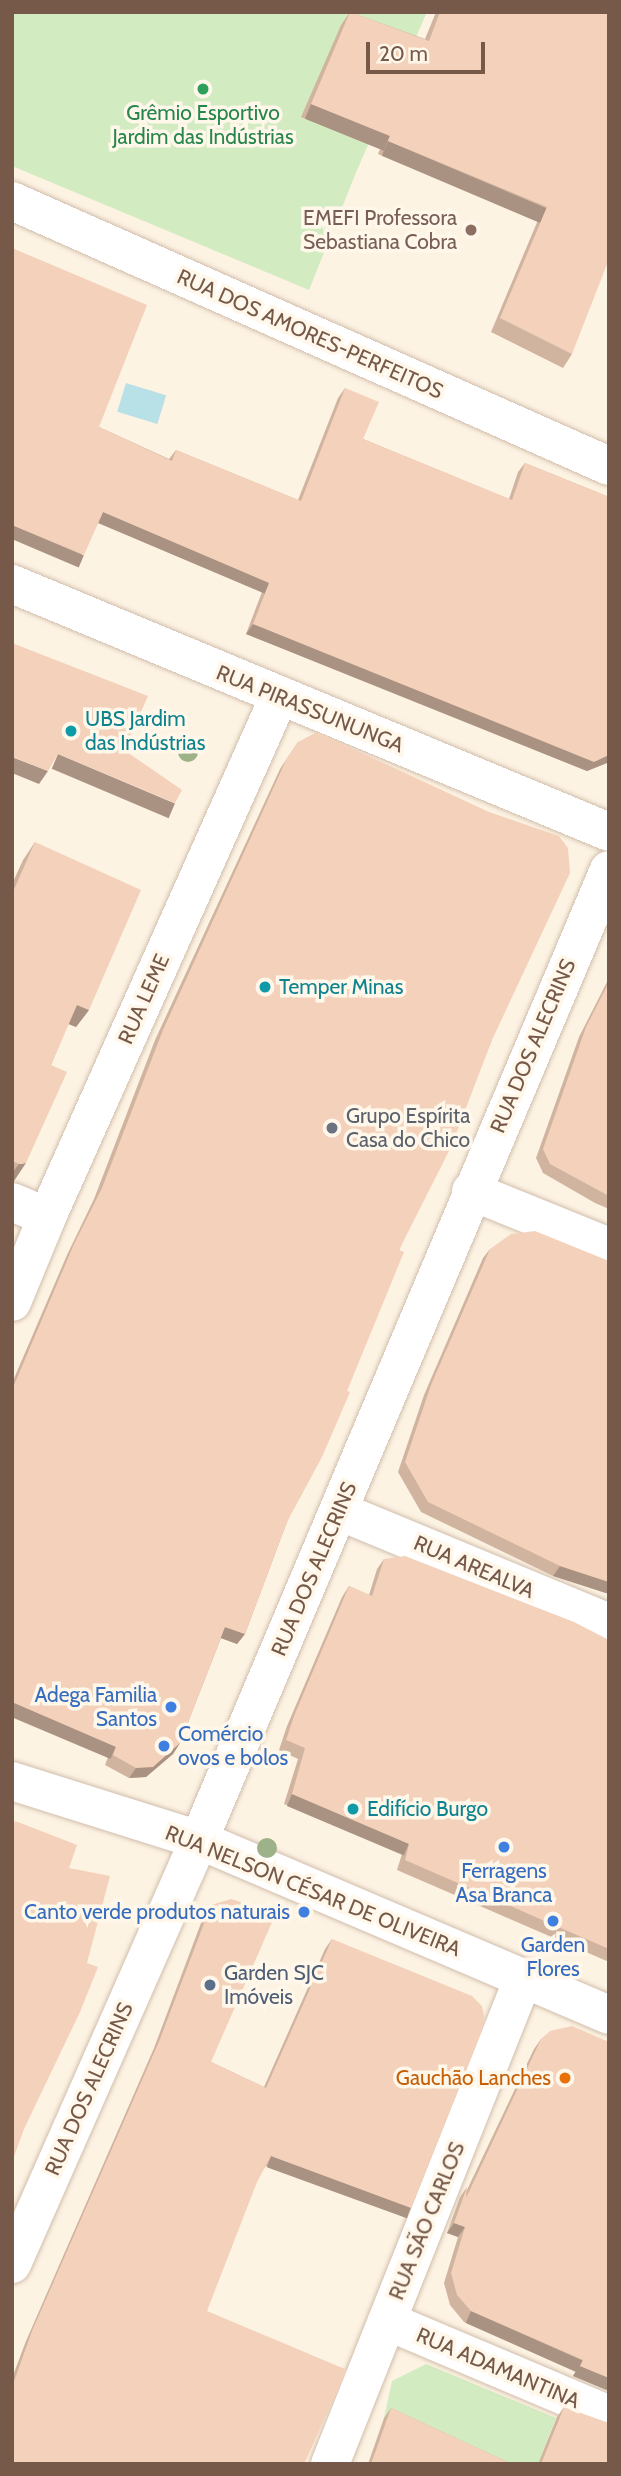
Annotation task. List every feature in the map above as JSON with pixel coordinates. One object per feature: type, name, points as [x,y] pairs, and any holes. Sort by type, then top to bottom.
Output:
[{"type":"street","name":"RUA DOS AMORES-PERFEITOS","points":[[12,201],[609,466]]},
{"type":"street","name":"RUA PIRASSUNUNGA","points":[[12,584],[609,832]]},
{"type":"street","name":"RUA LEME","points":[[12,1302],[47,1217],[279,697]]},
{"type":"street","name":"RUA DOS ALECRINS","points":[[12,2264],[199,1840],[471,1191],[609,870]]},
{"type":"street","points":[[471,1191],[609,1247]]},
{"type":"street","points":[[12,1202],[47,1217]]},
{"type":"street","name":"RUA AREALVA","points":[[339,1511],[609,1623]]},
{"type":"street","name":"RUA NELSON CÉSAR DE OLIVEIRA","points":[[12,1781],[199,1840],[609,2015]]},
{"type":"street","name":"RUA SÃO CARLOS","points":[[330,2464],[523,1979]]},
{"type":"street","name":"RUA ADAMANTINA","points":[[387,2320],[609,2414]]},
{"type":"green space","name":"Grêmio Esportivo Jardim das Indústrias","points":[[12,12],[427,12],[357,170],[309,290],[12,166]]},
{"type":"green space","points":[[426,2364],[556,2418],[538,2464],[484,2464],[384,2418],[392,2381]]},
{"type":"water","points":[[126,383],[166,395],[157,424],[117,412]]},
{"type":"building","points":[[350,12],[429,41],[440,12],[609,12],[609,259],[572,354],[500,318],[547,207],[388,141],[390,136],[311,104]]},
{"type":"building","points":[[12,248],[147,305],[99,427],[172,461],[176,450],[301,501],[345,388],[379,402],[363,439],[512,500],[525,463],[609,497],[609,755],[594,762],[253,624],[269,583],[103,512],[84,555],[12,525]]},
{"type":"building","name":"UBS Jardim das Indústrias","points":[[12,643],[148,696],[124,750],[182,790],[175,803],[58,754],[48,771],[12,757]]},
{"type":"building","points":[[317,732],[489,812],[559,836],[568,848],[570,873],[492,1040],[451,1147],[399,1250],[404,1252],[347,1391],[350,1392],[322,1457],[287,1522],[245,1634],[225,1627],[180,1743],[153,1767],[136,1768],[113,1755],[116,1747],[12,1702],[12,1390],[74,1244],[102,1188],[163,1030],[287,758],[298,742]]},
{"type":"building","points":[[35,842],[141,890],[89,1010],[77,1005],[51,1065],[67,1072],[26,1163],[19,1164],[12,1161],[12,894]]},
{"type":"building","points":[[609,982],[609,1196],[550,1164],[543,1149],[586,1027]]},
{"type":"building","points":[[535,1231],[609,1261],[609,1582],[560,1566],[428,1502],[405,1462],[431,1385],[490,1249],[511,1234]]},
{"type":"building","points":[[405,1556],[574,1622],[609,1640],[609,1949],[405,1860],[409,1844],[292,1794],[305,1748],[286,1740],[349,1586],[372,1596],[384,1559]]},
{"type":"building","points":[[12,1821],[77,1845],[69,1868],[110,1876],[87,1963],[98,1967],[80,2012],[24,2129],[12,2162]]},
{"type":"building","points":[[231,1899],[276,1913],[211,2062],[266,2088],[332,1939],[472,1996],[482,2006],[482,2030],[411,2208],[271,2156],[257,2182],[207,2311],[347,2370],[304,2464],[12,2464],[12,2387],[32,2331],[160,2039],[211,1905]]},
{"type":"building","points":[[572,2026],[609,2042],[609,2378],[580,2366],[583,2360],[471,2311],[457,2295],[451,2273],[465,2227],[454,2223],[467,2187],[466,2198],[541,2039],[550,2031]]},
{"type":"building","points":[[564,2407],[609,2423],[609,2464],[541,2464]]},
{"type":"building","points":[[391,2408],[512,2464],[371,2464]]},
{"type":"place","name":"Grêmio Esportivo Jardim das Indústrias","points":[[203,89]]},
{"type":"place","name":"EMEFI Professora Sebastiana Cobra","points":[[471,230]]},
{"type":"place","name":"UBS Jardim das Indústrias","points":[[71,731]]},
{"type":"place","name":"Temper Minas","points":[[265,987]]},
{"type":"place","name":"Grupo Espírita Casa do Chico","points":[[332,1128]]},
{"type":"place","name":"Adega Familia Santos","points":[[171,1707]]},
{"type":"place","name":"Comércio ovos e bolos","points":[[164,1746]]},
{"type":"place","name":"Edifício Burgo","points":[[353,1809]]},
{"type":"place","name":"Ferragens Asa Branca","points":[[504,1847]]},
{"type":"place","name":"Canto verde produtos naturais","points":[[304,1912]]},
{"type":"place","name":"Garden Flores","points":[[553,1921]]},
{"type":"place","name":"Garden SJC Imóveis","points":[[210,1985]]},
{"type":"place","name":"Gauchão Lanches","points":[[565,2078]]}]
